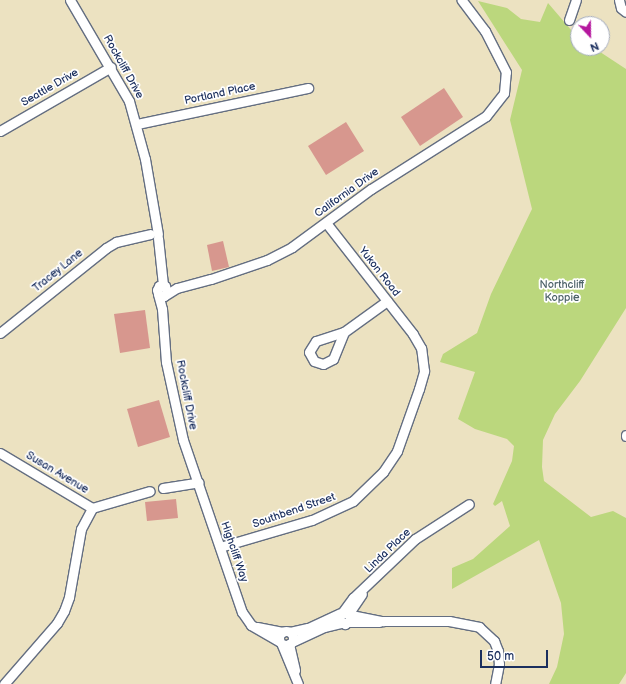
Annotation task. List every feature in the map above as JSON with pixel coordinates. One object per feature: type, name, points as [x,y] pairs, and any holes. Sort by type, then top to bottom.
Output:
[{"type":"street","name":"California Drive","points":[[163,290],[211,280],[267,260],[327,224],[371,189],[486,116],[504,93],[507,81],[506,72],[495,49],[462,0]]},
{"type":"street","points":[[569,20],[576,0]]},
{"type":"street","points":[[619,0],[621,8],[626,12]]},
{"type":"street","name":"Rockcliff Drive","points":[[72,1],[129,101],[137,124],[154,218],[153,236],[163,290],[162,309],[171,390],[183,440],[199,482]]},
{"type":"street","name":"Seattle Drive","points":[[0,131],[111,67]]},
{"type":"street","name":"Portland Place","points":[[137,124],[308,88]]},
{"type":"street","name":"Yukon Road","points":[[327,224],[413,334]]},
{"type":"street","name":"Tracey Lane","points":[[0,334],[106,248],[116,242],[153,236]]},
{"type":"street","points":[[344,332],[387,301]]},
{"type":"street","name":"Southbend Street","points":[[220,547],[337,510],[361,495],[383,472],[397,451],[424,371],[421,348],[413,334]]},
{"type":"street","name":"Susan Avenue","points":[[0,453],[92,508],[150,491]]},
{"type":"street","points":[[163,488],[199,482]]},
{"type":"street","name":"Highcliff Way","points":[[199,482],[242,612],[254,627],[286,643]]},
{"type":"street","name":"Linda Place","points":[[346,616],[353,598],[415,539],[469,504]]},
{"type":"street","points":[[4,684],[57,623],[64,611],[69,597],[81,529],[92,508]]},
{"type":"street","points":[[254,627],[286,632],[308,628],[346,616],[370,624],[382,621],[450,621],[479,627],[494,641],[498,651],[500,664],[495,684]]},
{"type":"street","points":[[286,643],[346,616]]},
{"type":"street","points":[[286,632],[286,643],[297,680]]},
{"type":"street","points":[[286,632],[286,643]]},
{"type":"green space","name":"Northcliff Koppie","points":[[478,1],[507,8],[521,19],[540,22],[548,3],[570,29],[570,56],[606,56],[626,69],[626,308],[580,381],[555,414],[543,440],[542,467],[544,481],[591,517],[613,511],[626,518],[626,673],[619,684],[549,684],[557,667],[564,634],[561,603],[539,540],[452,589],[452,568],[473,559],[510,526],[502,501],[495,506],[493,504],[512,461],[514,446],[507,439],[475,429],[458,419],[475,372],[440,362],[443,354],[477,333],[491,294],[532,209],[510,120],[522,70]]},
{"type":"building","points":[[444,88],[463,117],[420,146],[401,117]]},
{"type":"building","points":[[346,122],[364,151],[326,175],[308,146]]},
{"type":"building","points":[[223,241],[229,267],[212,271],[207,245]]},
{"type":"building","points":[[145,310],[150,348],[120,353],[114,314]]},
{"type":"building","points":[[159,400],[170,437],[138,447],[127,409]]},
{"type":"building","points":[[176,499],[178,518],[147,521],[145,502]]}]
